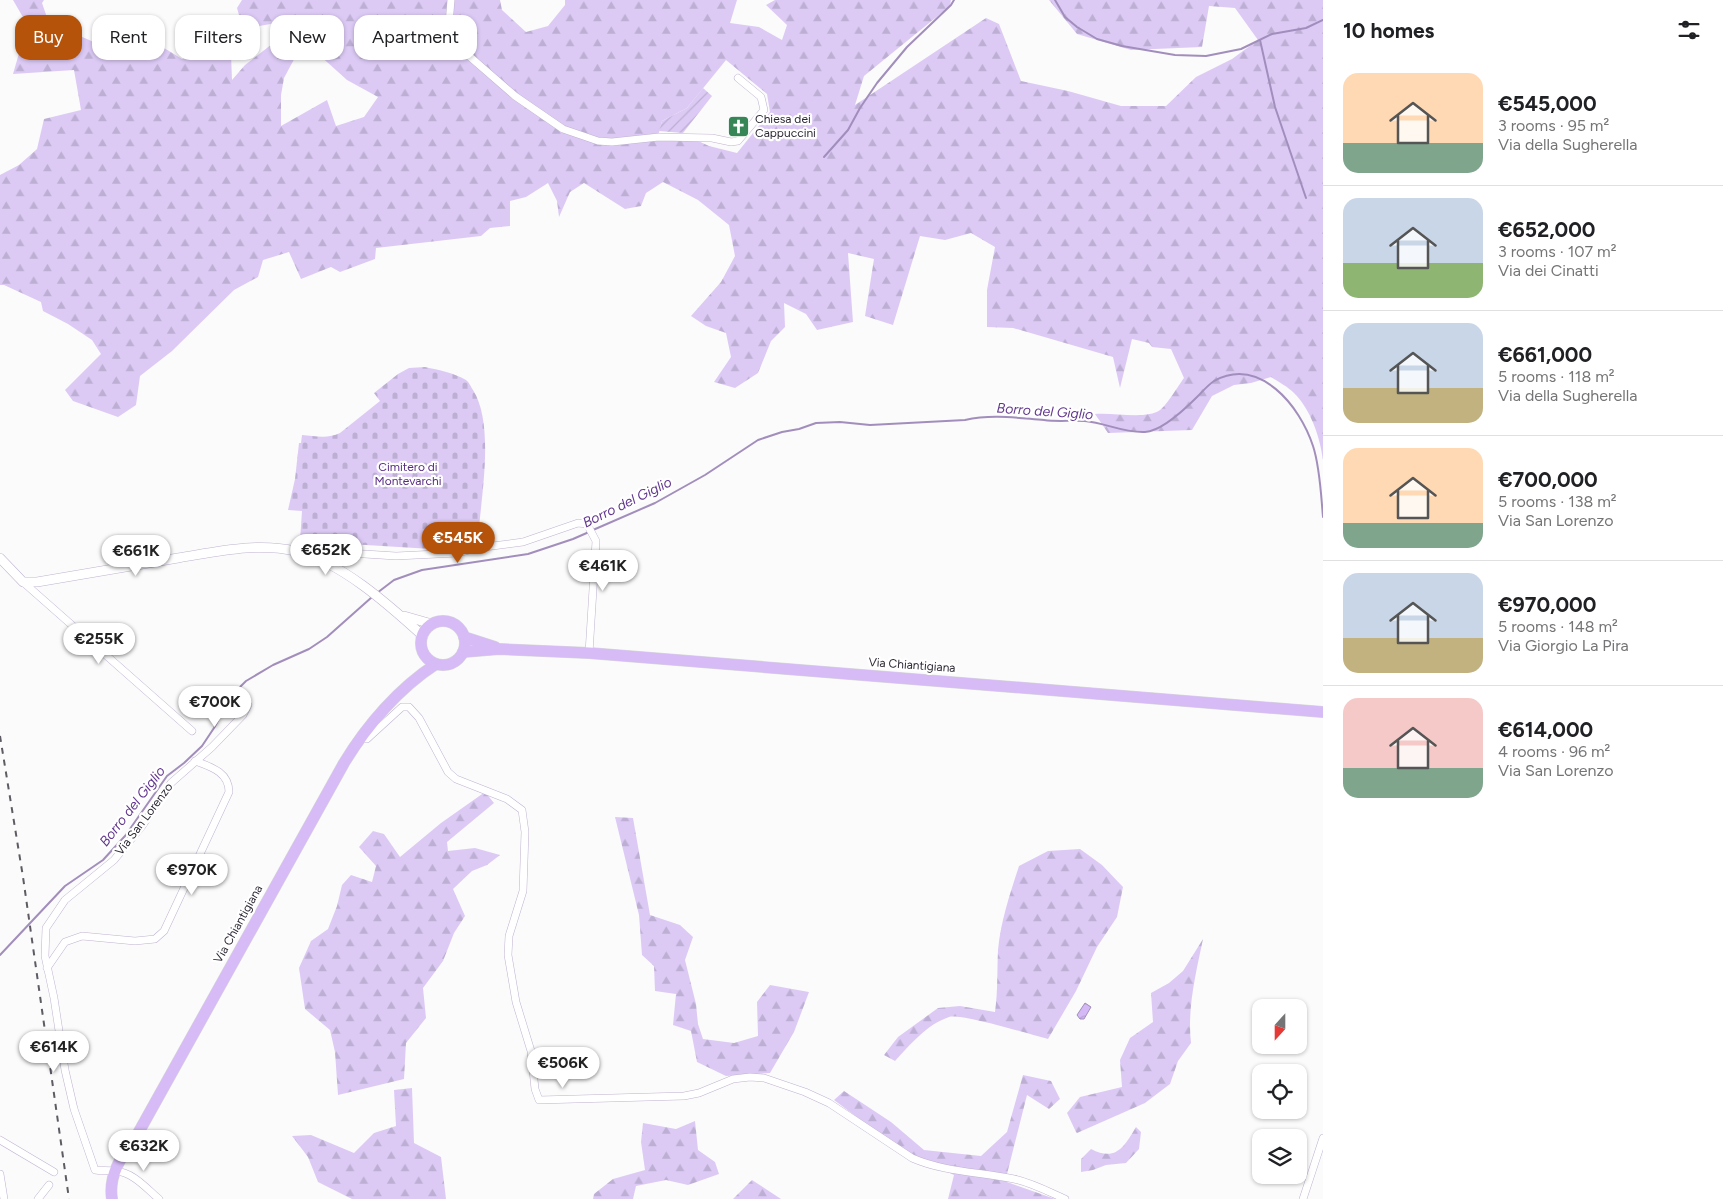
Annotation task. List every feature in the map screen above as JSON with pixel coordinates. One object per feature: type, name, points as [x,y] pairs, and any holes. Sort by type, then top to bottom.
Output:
[{"type":"main road","name":"Via Chiantigiana","points":[[432,624],[438,622],[451,623],[461,631],[464,637],[499,648]]},
{"type":"main road","points":[[423,636],[432,624]]},
{"type":"main road","name":"Via Chiantigiana","points":[[410,682],[424,653],[422,647],[423,636]]},
{"type":"main road","points":[[463,652],[465,647],[464,637]]},
{"type":"main road","name":"Via Chiantigiana","points":[[115,1170],[121,1156],[136,1137],[359,738],[410,682],[436,664],[449,664],[460,657],[463,652],[499,648],[589,653],[1323,712]]},
{"type":"main road","points":[[424,653],[436,664]]},
{"type":"main road","points":[[112,1199],[111,1193],[115,1170]]},
{"type":"street","points":[[451,0],[450,24],[454,38],[461,49],[515,96],[547,119],[563,129],[598,141],[612,142],[659,137],[712,138],[731,142],[738,141],[764,110],[761,97],[738,78]]},
{"type":"street","points":[[324,561],[333,552],[396,556],[458,553],[477,548],[523,542],[578,523],[587,524],[596,541],[589,653]]},
{"type":"street","points":[[23,582],[36,582],[231,550],[266,548],[295,551],[324,561],[365,588],[423,636]]},
{"type":"street","points":[[0,558],[23,582],[192,731]]},
{"type":"street","points":[[401,616],[432,624]]},
{"type":"street","name":"Via San Lorenzo","points":[[115,1170],[94,1170],[74,1109],[64,1070],[45,956],[46,928],[66,900],[114,860],[142,826],[171,783],[243,715],[248,705]]},
{"type":"street","points":[[359,738],[367,739],[402,707],[409,707],[419,718],[448,772],[456,779],[507,799],[522,810],[525,832],[523,891],[509,936],[508,955],[516,1002],[531,1051],[535,1089],[540,1100],[684,1096],[699,1093],[733,1079],[764,1078],[805,1092],[829,1103],[912,1158],[954,1170],[989,1174],[1016,1180],[1065,1199]]},
{"type":"street","points":[[47,968],[66,942],[82,936],[135,941],[155,939],[164,931],[230,792],[229,784],[220,771],[195,761]]},
{"type":"street","points":[[1303,1199],[1323,1138]]},
{"type":"street","points":[[0,1140],[54,1172]]},
{"type":"street","points":[[115,1170],[126,1173],[136,1179],[159,1199]]},
{"type":"street","points":[[0,1174],[4,1199]]},
{"type":"street","points":[[38,1199],[49,1185]]},
{"type":"green space","points":[[13,0],[44,0],[42,3],[46,15],[22,15]]},
{"type":"green space","points":[[242,0],[500,0],[502,10],[526,32],[548,26],[565,5],[565,0],[737,0],[730,23],[759,27],[782,40],[787,25],[766,5],[775,0],[951,0],[950,6],[864,76],[855,105],[986,18],[999,24],[1021,81],[1068,91],[1121,106],[1166,106],[1196,77],[1232,59],[1258,40],[1235,8],[1209,6],[1202,47],[1131,50],[1077,34],[1049,0],[1323,0],[1323,460],[1317,433],[1305,407],[1292,391],[1271,377],[1251,383],[1234,385],[1212,396],[1192,430],[1108,433],[1095,414],[1146,415],[1160,410],[1169,400],[1184,378],[1171,349],[1152,347],[1149,343],[1132,339],[1120,388],[1113,357],[1013,328],[987,327],[987,290],[995,247],[971,233],[945,240],[920,236],[893,325],[865,316],[874,259],[848,253],[853,322],[817,330],[806,314],[784,303],[785,327],[771,341],[758,373],[735,388],[714,382],[731,357],[726,333],[706,326],[691,316],[721,282],[735,256],[729,225],[698,200],[663,182],[646,193],[641,206],[625,209],[584,183],[570,192],[559,217],[557,201],[548,183],[526,197],[510,201],[510,226],[490,228],[481,236],[376,248],[375,259],[340,272],[331,267],[301,279],[289,252],[263,260],[258,277],[234,290],[172,351],[140,376],[136,405],[118,417],[73,401],[65,390],[101,354],[92,340],[68,324],[43,311],[41,302],[4,285],[0,285],[0,175],[19,165],[37,149],[44,119],[81,110],[74,70],[13,74],[17,60],[82,60],[82,37],[92,41],[92,60],[165,60],[165,49],[175,55],[175,60],[231,60],[232,80],[251,60],[260,60],[260,53],[270,46],[270,60],[294,60],[284,78],[281,95],[281,126],[327,100],[336,126],[364,117],[378,97],[347,80],[325,60],[344,60],[344,15],[270,15],[270,24],[260,26],[260,15],[239,15],[237,8]],"holes":[[[726,60],[767,94],[770,112],[737,153],[709,146],[696,140],[657,140],[662,121],[687,108]]]},
{"type":"green space","points":[[703,88],[712,96],[683,133],[659,131],[662,121],[687,108]]},
{"type":"green space","name":"Cimitero di Montevarchi","points":[[425,367],[466,380],[480,405],[485,441],[485,462],[478,539],[475,545],[462,549],[448,550],[300,541],[302,511],[288,510],[302,435],[326,437],[340,433],[380,401],[374,393],[398,374],[409,368]]},
{"type":"green space","points":[[485,792],[494,803],[447,842],[448,851],[475,848],[500,855],[487,865],[472,871],[453,889],[465,916],[454,933],[443,961],[423,988],[426,1018],[406,1043],[404,1079],[338,1095],[335,1052],[330,1030],[305,1009],[299,968],[311,941],[328,929],[337,906],[342,885],[351,875],[372,882],[376,866],[359,847],[373,831],[384,834],[400,857],[441,823]]},
{"type":"green space","points":[[615,817],[633,818],[650,915],[680,925],[693,937],[685,960],[696,1004],[698,1024],[703,1039],[734,1043],[758,1036],[757,1002],[770,985],[809,992],[794,1032],[770,1073],[726,1076],[697,1062],[691,1031],[673,1025],[676,994],[655,991],[654,966],[642,955],[639,915]]},
{"type":"green space","points":[[1080,849],[1102,865],[1123,887],[1117,917],[1097,947],[1076,991],[1048,1039],[981,1021],[949,1017],[926,1030],[895,1061],[884,1055],[898,1037],[938,1008],[960,1006],[995,1012],[999,939],[1006,907],[1019,866],[1048,851]]},
{"type":"green space","points":[[1203,939],[1191,1004],[1191,1043],[1178,1061],[1170,1084],[1145,1103],[1077,1133],[1067,1113],[1080,1097],[1122,1087],[1120,1060],[1130,1038],[1153,1022],[1151,993],[1169,983],[1183,971]]},
{"type":"green space","points":[[1023,1075],[1051,1081],[1060,1099],[1049,1109],[1027,1095],[1007,1174],[1007,1182],[1055,1199],[948,1199],[954,1175],[901,1150],[834,1100],[844,1091],[891,1122],[924,1150],[981,1156],[1007,1132]]},
{"type":"green space","points":[[412,1088],[414,1143],[441,1157],[446,1199],[352,1199],[318,1182],[308,1157],[292,1136],[311,1135],[354,1153],[374,1133],[396,1126],[394,1090]]},
{"type":"green space","points":[[695,1121],[698,1150],[715,1162],[719,1174],[688,1185],[666,1180],[636,1186],[633,1199],[593,1199],[594,1194],[613,1179],[645,1170],[641,1142],[643,1123],[676,1129]]},
{"type":"green space","points":[[1136,1127],[1141,1132],[1139,1149],[1126,1163],[1106,1165],[1081,1172],[1081,1159],[1091,1149],[1100,1153],[1113,1153],[1123,1146]]},
{"type":"green space","points":[[752,1180],[781,1199],[733,1199]]},
{"type":"water","points":[[1085,1003],[1091,1007],[1084,1019],[1080,1019],[1077,1015]]},
{"type":"waterway","points":[[824,157],[848,130],[877,83],[907,47],[954,0]]},
{"type":"waterway","points":[[1055,0],[1065,17],[1097,39],[1122,46],[1175,55],[1206,56],[1241,49],[1272,34],[1306,28],[1323,20]]},
{"type":"waterway","points":[[1260,40],[1275,107],[1306,198]]},
{"type":"waterway","name":"Borro del Giglio","points":[[593,530],[655,503],[705,475],[758,440],[816,423],[840,422],[870,425],[1004,417],[1054,421],[1085,421],[1129,431],[1145,432],[1152,431],[1166,424],[1214,381],[1231,375],[1247,375],[1262,380],[1276,389],[1299,415],[1315,454],[1320,481],[1323,517]]},
{"type":"waterway","name":"Borro del Giglio","points":[[377,593],[394,580],[422,570],[528,554],[589,532]]},
{"type":"waterway","name":"Borro del Giglio","points":[[0,955],[65,886],[103,860],[125,836],[167,776],[202,746],[231,696],[246,681],[273,665],[309,649],[327,637],[372,597]]},
{"type":"railway","points":[[0,736],[23,877],[69,1199]]},
{"type":"place","name":"Chiesa dei Cappuccini","points":[[739,126]]}]
